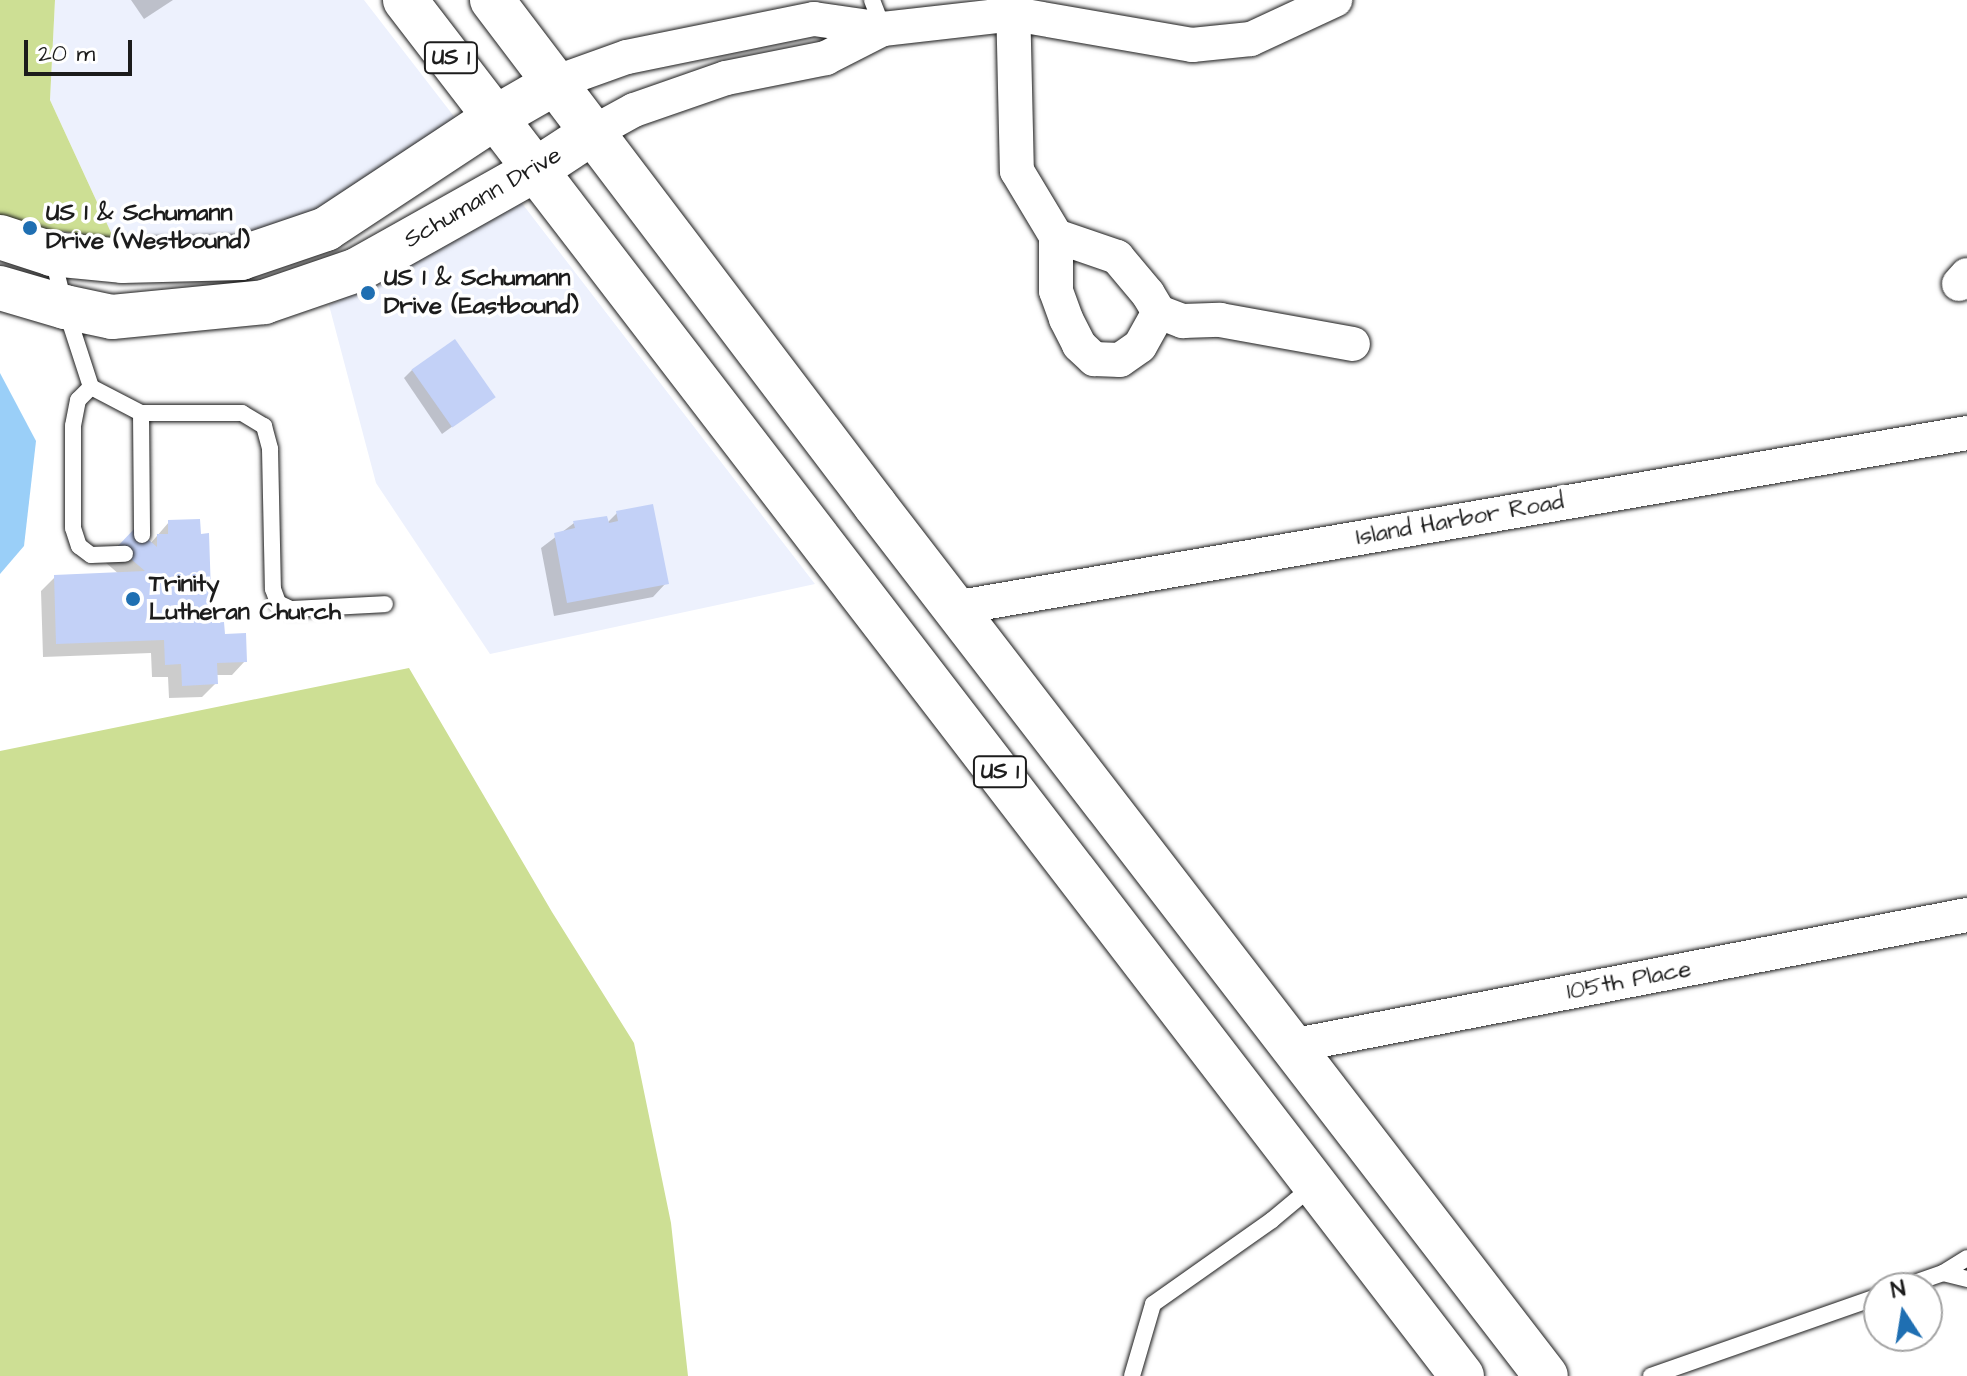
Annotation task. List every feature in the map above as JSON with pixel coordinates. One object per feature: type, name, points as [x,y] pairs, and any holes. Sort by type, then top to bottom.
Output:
[{"type":"main road","name":"US 1","points":[[405,0],[1462,1376]]},
{"type":"main road","name":"US 1","points":[[492,0],[954,608],[1546,1376]]},
{"type":"main road","points":[[0,237],[52,254],[122,261],[241,258],[326,229],[496,117],[557,82]]},
{"type":"main road","name":"Schumann Drive","points":[[0,288],[112,317],[264,302],[357,270],[537,169],[592,133]]},
{"type":"street","points":[[557,82],[627,57],[814,19],[1014,7],[1192,45],[1251,39],[1335,0]]},
{"type":"street","points":[[1014,7],[1017,171],[1056,236],[1056,291],[1079,345],[1094,359],[1120,360],[1140,346],[1159,312]]},
{"type":"street","points":[[592,133],[634,110],[726,78],[826,58],[878,15]]},
{"type":"street","points":[[1056,236],[1117,257],[1159,312],[1183,321],[1220,320],[1353,344]]},
{"type":"street","name":"Island Harbor Road","points":[[954,608],[1967,433]]},
{"type":"street","name":"105th Place","points":[[1291,1046],[1967,915]]},
{"type":"lane","points":[[52,254],[65,307],[91,387],[141,413],[242,413],[264,426],[270,449],[273,589],[278,603],[291,609],[385,604]]},
{"type":"lane","points":[[91,387],[78,400],[73,426],[73,528],[79,546],[91,555],[125,554]]},
{"type":"lane","points":[[141,413],[142,535]]},
{"type":"lane","points":[[1132,1376],[1153,1304],[1272,1220],[1315,1184]]},
{"type":"lane","points":[[1943,1273],[1967,1258]]},
{"type":"lane","points":[[1943,1273],[1967,1279]]},
{"type":"lane","points":[[1651,1376],[1863,1302]]},
{"type":"shaded area","points":[[55,0],[364,0],[456,119],[317,210],[237,237],[114,239],[50,100]]},
{"type":"shaded area","points":[[521,202],[815,584],[490,654],[376,483],[329,305],[398,272]]},
{"type":"green space","points":[[0,0],[55,0],[50,100],[114,239],[20,225],[0,216]]},
{"type":"green space","points":[[409,668],[552,912],[634,1043],[671,1223],[688,1376],[0,1376],[0,751]]},
{"type":"water","points":[[0,373],[36,441],[24,546],[0,574]]},
{"type":"building","points":[[455,339],[496,397],[452,428],[412,369]]},
{"type":"building","points":[[653,504],[669,584],[567,603],[554,533],[575,528],[573,521],[607,516],[609,523],[618,521],[616,511]]},
{"type":"building","name":"Trinity Lutheran Church","points":[[200,519],[201,534],[209,533],[212,623],[224,622],[225,634],[246,633],[247,662],[217,663],[218,684],[182,686],[181,664],[165,665],[164,640],[56,644],[54,575],[145,571],[117,547],[135,528],[157,547],[157,534],[168,534],[168,520]]},
{"type":"place","name":"US 1 & Schumann Drive (Westbound)","points":[[30,228]]},
{"type":"place","name":"US 1 & Schumann Drive (Eastbound)","points":[[368,293]]},
{"type":"place","name":"Trinity Lutheran Church","points":[[133,599]]}]
